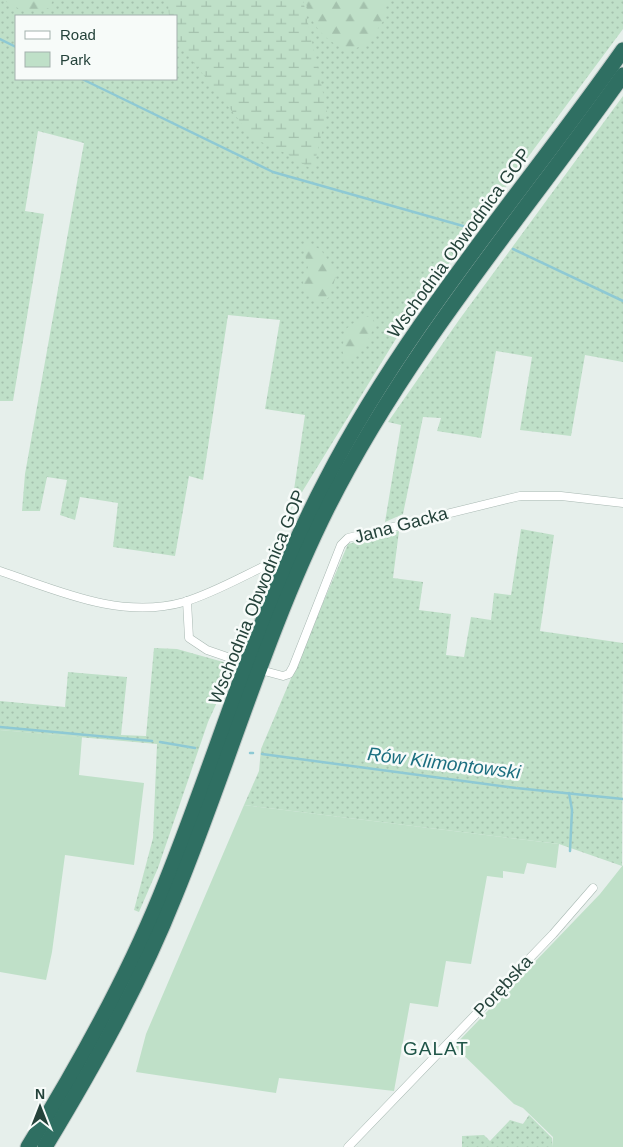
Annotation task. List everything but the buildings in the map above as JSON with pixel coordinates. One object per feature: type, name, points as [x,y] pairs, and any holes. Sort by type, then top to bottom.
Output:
[{"type":"highway","name":"Wschodnia Obwodnica GOP","points":[[28,1147],[72,1074],[132,962],[165,884],[285,568],[326,480],[362,415],[401,354],[623,50]]},
{"type":"highway","name":"Wschodnia Obwodnica GOP","points":[[45,1147],[112,1032],[158,938],[197,840],[286,602],[327,509],[350,465],[393,392],[434,331],[623,75]]},
{"type":"street","name":"Jana Gacka","points":[[268,672],[283,676],[289,674],[293,668],[344,540],[520,496],[561,496],[623,503]]},
{"type":"street","points":[[0,571],[103,604],[127,608],[153,607],[187,601],[271,563]]},
{"type":"street","points":[[187,601],[189,638],[207,650],[239,661]]},
{"type":"street","name":"Porębska","points":[[348,1147],[512,977],[593,888]]},
{"type":"green space","points":[[0,0],[623,0],[623,29],[410,316],[291,510],[305,415],[265,409],[280,320],[228,315],[203,480],[189,476],[175,556],[113,547],[118,503],[80,497],[75,520],[60,515],[67,480],[47,477],[40,511],[22,511],[25,474],[84,143],[38,131],[25,211],[44,214],[13,401],[0,401]]},
{"type":"green space","points":[[3,0],[53,0],[49,8],[25,12]]},
{"type":"green space","points":[[168,0],[303,0],[327,111],[313,170],[287,154],[253,138],[178,43],[178,15],[169,15]]},
{"type":"green space","points":[[305,0],[387,1],[384,20],[367,44],[348,51],[325,37],[315,25]]},
{"type":"green space","points":[[623,96],[623,362],[585,355],[571,436],[520,430],[532,357],[496,351],[481,438],[437,431],[441,418],[423,417],[403,514],[385,522],[401,425],[388,422],[459,320]]},
{"type":"green space","points":[[310,244],[321,250],[337,273],[329,297],[323,302],[310,297],[303,282],[308,267],[303,247]]},
{"type":"green space","points":[[361,317],[373,317],[375,325],[369,338],[346,365],[342,349],[346,329]]},
{"type":"green space","points":[[521,529],[554,535],[540,631],[623,643],[622,866],[559,844],[244,805],[259,771],[261,749],[348,544],[399,531],[393,578],[423,582],[419,610],[451,614],[446,655],[464,657],[471,617],[491,620],[494,593],[511,595]]},
{"type":"green space","points":[[154,648],[177,649],[234,665],[208,722],[158,868],[139,912],[134,910],[153,838],[157,744],[0,730],[0,701],[65,707],[68,672],[127,677],[121,735],[146,736]]},
{"type":"green space","points":[[0,730],[82,737],[79,775],[144,783],[134,865],[65,855],[52,952],[46,980],[0,972]]},
{"type":"green space","points":[[244,805],[559,844],[556,868],[527,863],[524,874],[503,871],[503,878],[487,876],[471,964],[446,961],[438,1007],[410,1003],[394,1091],[279,1078],[276,1093],[136,1072],[146,1034]]},
{"type":"green space","points":[[623,865],[623,1147],[552,1147],[553,1137],[523,1108],[514,1104],[454,1046],[600,894]]},
{"type":"green space","points":[[529,1115],[552,1138],[552,1147],[462,1147],[462,1136],[484,1135],[490,1141],[510,1120],[523,1124]]},
{"type":"waterway","points":[[0,39],[15,46]]},
{"type":"waterway","points":[[84,80],[273,172],[463,226]]},
{"type":"waterway","points":[[513,249],[623,301]]},
{"type":"waterway","name":"Rów Klimontowski","points":[[0,727],[152,741]]},
{"type":"waterway","name":"Rów Klimontowski","points":[[160,742],[195,748]]},
{"type":"waterway","name":"Rów Klimontowski","points":[[262,754],[516,788],[623,799]]},
{"type":"waterway","points":[[569,793],[572,810],[570,851]]},
{"type":"district","name":"GALAT","points":[[436,1048]]}]
